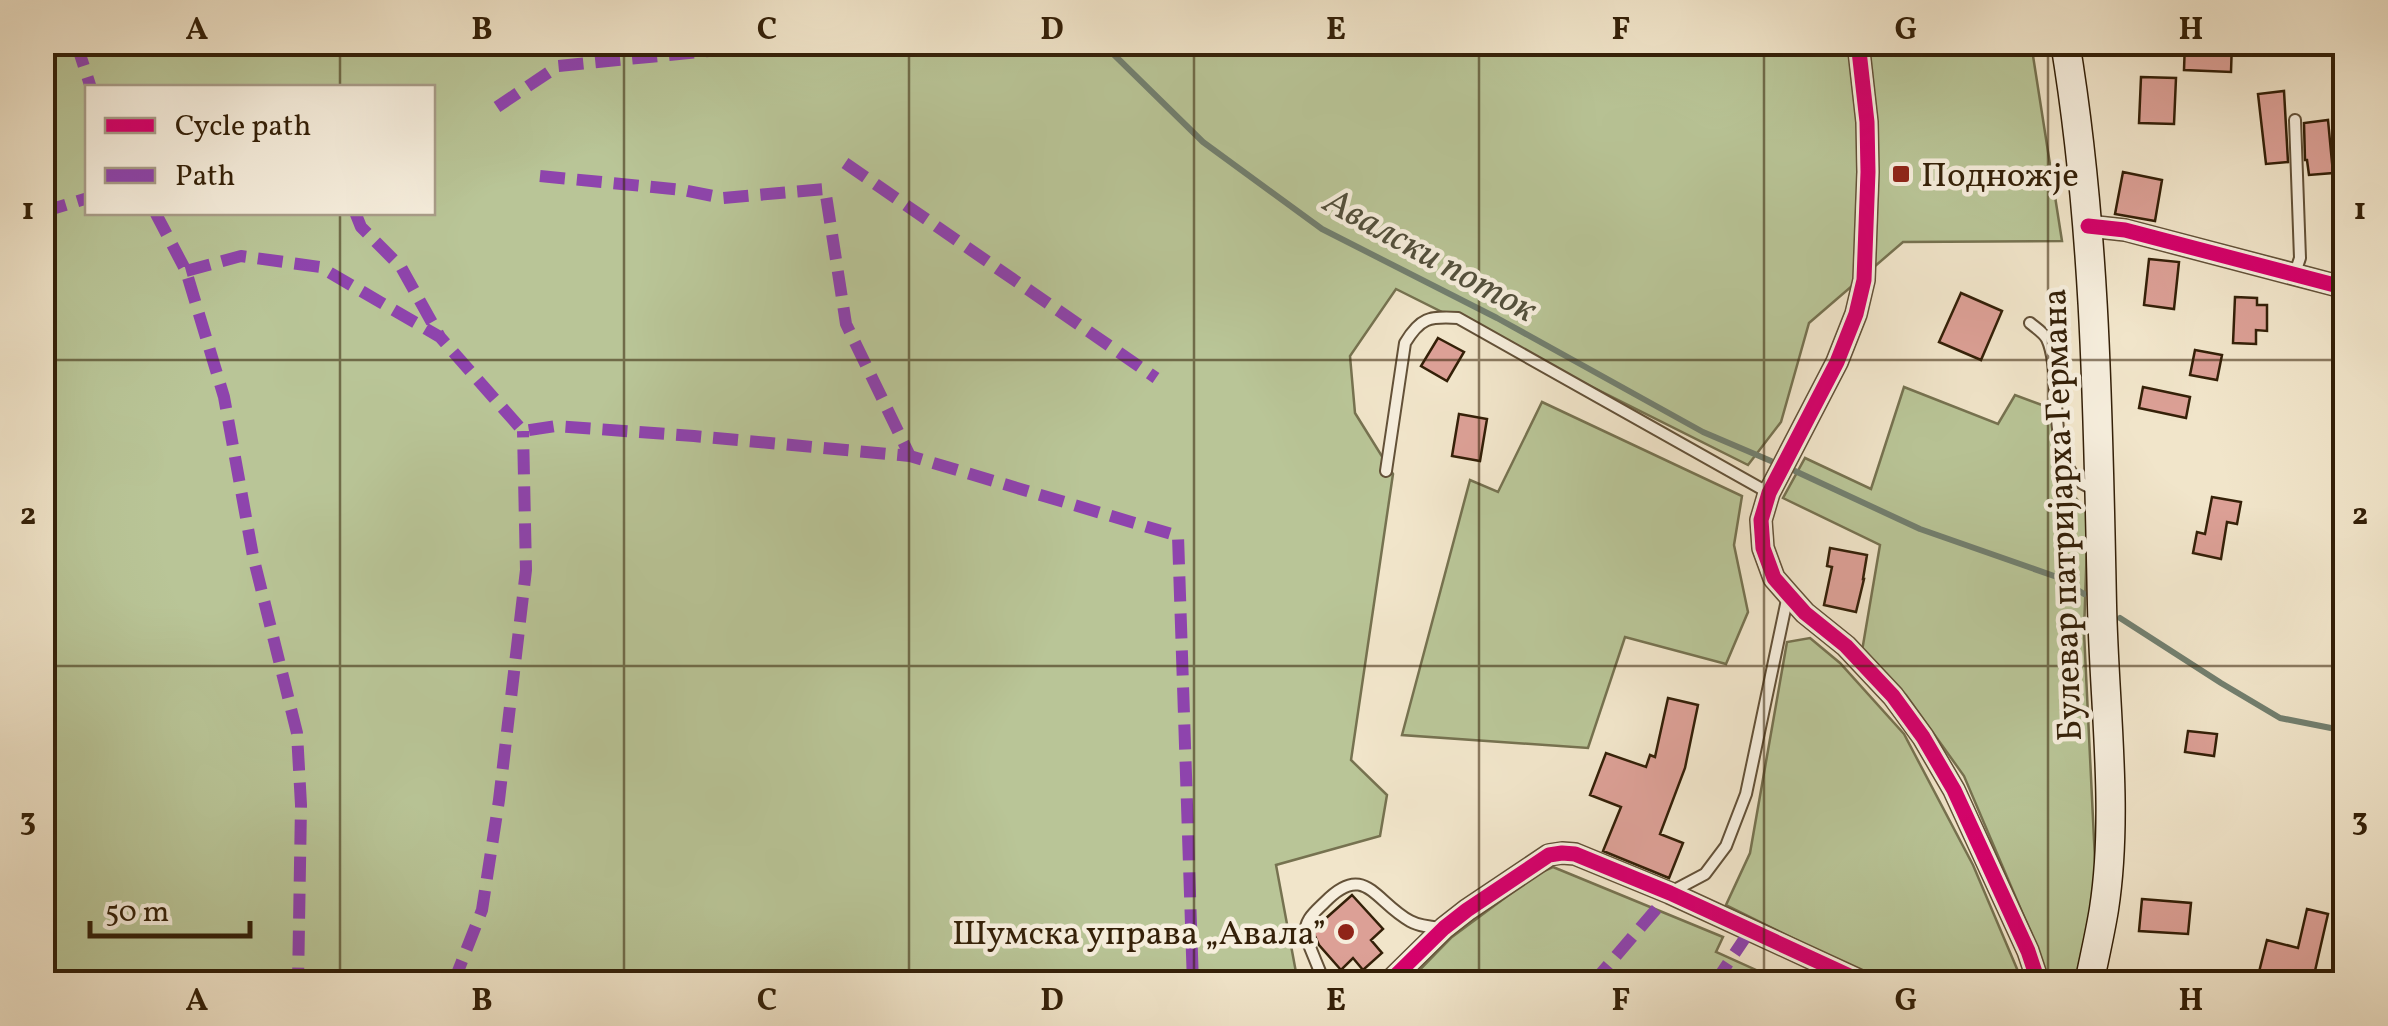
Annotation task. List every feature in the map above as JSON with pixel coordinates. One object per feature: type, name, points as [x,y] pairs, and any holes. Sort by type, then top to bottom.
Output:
[{"type":"main road","name":"Булевар патријарха Германа","points":[[2065,42],[2088,226],[2099,418],[2110,841],[2104,908],[2089,984]]},
{"type":"street","points":[[1858,42],[1868,172],[1864,280],[1838,362],[1769,493],[1762,520],[1763,548],[1774,578],[1805,613],[1846,646],[1894,696],[1923,736],[1954,790],[2040,984]]},
{"type":"street","points":[[2088,226],[2125,230],[2346,288]]},
{"type":"street","points":[[1387,984],[1444,928],[1543,858],[1562,852],[1670,892],[1867,984]]},
{"type":"lane","points":[[2294,120],[2300,258],[2295,274]]},
{"type":"lane","points":[[1386,471],[1405,344],[1415,326],[1441,317],[1458,318],[1769,493]]},
{"type":"lane","points":[[2030,323],[2046,336],[2052,354],[2063,455],[2072,475],[2088,488],[2100,488]]},
{"type":"lane","points":[[1670,892],[1705,874],[1726,846],[1746,794],[1788,594]]},
{"type":"lane","points":[[1325,984],[1304,928],[1338,888],[1359,885],[1414,924],[1444,928]]},
{"type":"green space","points":[[42,43],[2031,43],[2062,241],[1903,242],[1809,323],[1781,422],[1748,465],[1396,289],[1350,356],[1355,413],[1393,474],[1351,760],[1387,795],[1380,836],[1276,865],[1298,983],[43,983]]},
{"type":"green space","points":[[1904,387],[1998,424],[2015,395],[2050,408],[2060,477],[2088,514],[2084,632],[2096,881],[2083,983],[2046,983],[2036,945],[1964,776],[1906,695],[1862,651],[1880,545],[1783,498],[1805,458],[1871,489]]},
{"type":"green space","points":[[1542,402],[1742,496],[1734,545],[1748,612],[1726,664],[1625,637],[1588,748],[1402,735],[1470,480],[1498,492]]},
{"type":"green space","points":[[1810,638],[1840,663],[1904,734],[1973,865],[2023,983],[1883,983],[1726,905],[1750,853],[1787,642]]},
{"type":"green space","points":[[1553,867],[1723,937],[1716,952],[1785,983],[1406,984],[1452,937],[1537,874]]},
{"type":"building","points":[[2185,42],[2232,42],[2231,72],[2184,70]]},
{"type":"building","points":[[2141,77],[2176,78],[2174,124],[2139,123]]},
{"type":"building","points":[[2284,91],[2288,162],[2266,164],[2258,94]]},
{"type":"building","points":[[2328,120],[2333,173],[2309,175],[2304,123]]},
{"type":"building","points":[[2123,172],[2162,180],[2155,221],[2115,214]]},
{"type":"building","points":[[2149,259],[2179,262],[2174,309],[2144,305]]},
{"type":"building","points":[[1961,293],[2002,311],[1981,360],[1939,342]]},
{"type":"building","points":[[2235,297],[2257,298],[2257,305],[2267,305],[2267,331],[2256,330],[2256,344],[2233,343]]},
{"type":"building","points":[[1438,338],[1464,352],[1447,381],[1421,366]]},
{"type":"building","points":[[2195,350],[2222,355],[2217,380],[2190,375]]},
{"type":"building","points":[[2143,387],[2190,397],[2186,418],[2139,408]]},
{"type":"building","points":[[1459,414],[1487,419],[1480,461],[1452,456]]},
{"type":"building","points":[[2212,497],[2241,502],[2237,524],[2227,522],[2221,559],[2193,553],[2197,532],[2205,534]]},
{"type":"building","points":[[1830,548],[1867,555],[1856,612],[1824,605],[1832,567],[1827,566]]},
{"type":"building","points":[[1668,698],[1698,705],[1685,768],[1660,834],[1683,843],[1669,878],[1603,851],[1621,807],[1590,795],[1606,753],[1646,767],[1650,755],[1655,757]]},
{"type":"building","points":[[2188,731],[2217,734],[2214,756],[2185,752]]},
{"type":"building","name":"Шумска управа „Авала”","points":[[1352,895],[1383,929],[1371,940],[1382,953],[1363,970],[1353,958],[1341,970],[1314,934],[1315,928]]},
{"type":"building","points":[[2142,899],[2191,903],[2188,934],[2139,931]]},
{"type":"building","points":[[2307,909],[2328,914],[2312,984],[2256,984],[2267,940],[2298,948]]},
{"type":"waterway","name":"Авалски поток","points":[[1101,42],[1203,142],[1322,229],[1497,318],[1703,432],[1771,461]]},
{"type":"waterway","name":"Авалски поток","points":[[1795,471],[1920,529],[2057,577],[2084,594]]},
{"type":"waterway","name":"Авалски поток","points":[[2120,618],[2280,718],[2346,731]]},
{"type":"marked path","points":[[76,42],[90,85]]},
{"type":"marked path","points":[[497,107],[558,66],[719,50]]},
{"type":"marked path","points":[[845,163],[1156,378]]},
{"type":"marked path","points":[[540,176],[683,190],[723,198],[825,189],[846,324],[910,456]]},
{"type":"marked path","points":[[42,212],[85,199]]},
{"type":"marked path","points":[[157,215],[186,271],[224,397],[253,556],[297,733],[301,805],[298,984]]},
{"type":"marked path","points":[[356,215],[361,227],[401,267],[440,337]]},
{"type":"marked path","points":[[186,271],[241,256],[320,267],[440,337],[523,431],[556,426],[910,456],[1178,536],[1193,984]]},
{"type":"marked path","points":[[453,984],[482,910],[499,800],[526,570],[523,431]]},
{"type":"marked path","points":[[1592,984],[1670,893]]},
{"type":"marked path","points":[[1714,984],[1751,929]]},
{"type":"cycle path","points":[[1858,42],[1867,122],[1864,280],[1856,314],[1837,362],[1769,493],[1761,520],[1763,548],[1774,578],[1805,613],[1846,646],[1893,696],[1923,737],[1954,790],[2028,951],[2039,984]]},
{"type":"cycle path","points":[[2088,226],[2125,230],[2346,288]]},
{"type":"cycle path","points":[[1387,984],[1467,910],[1549,855],[1562,853],[1575,854],[1670,893],[1867,984]]},
{"type":"place","name":"Подножје","points":[[1901,174]]},
{"type":"place","name":"Шумска управа „Авала”","points":[[1346,932]]}]
